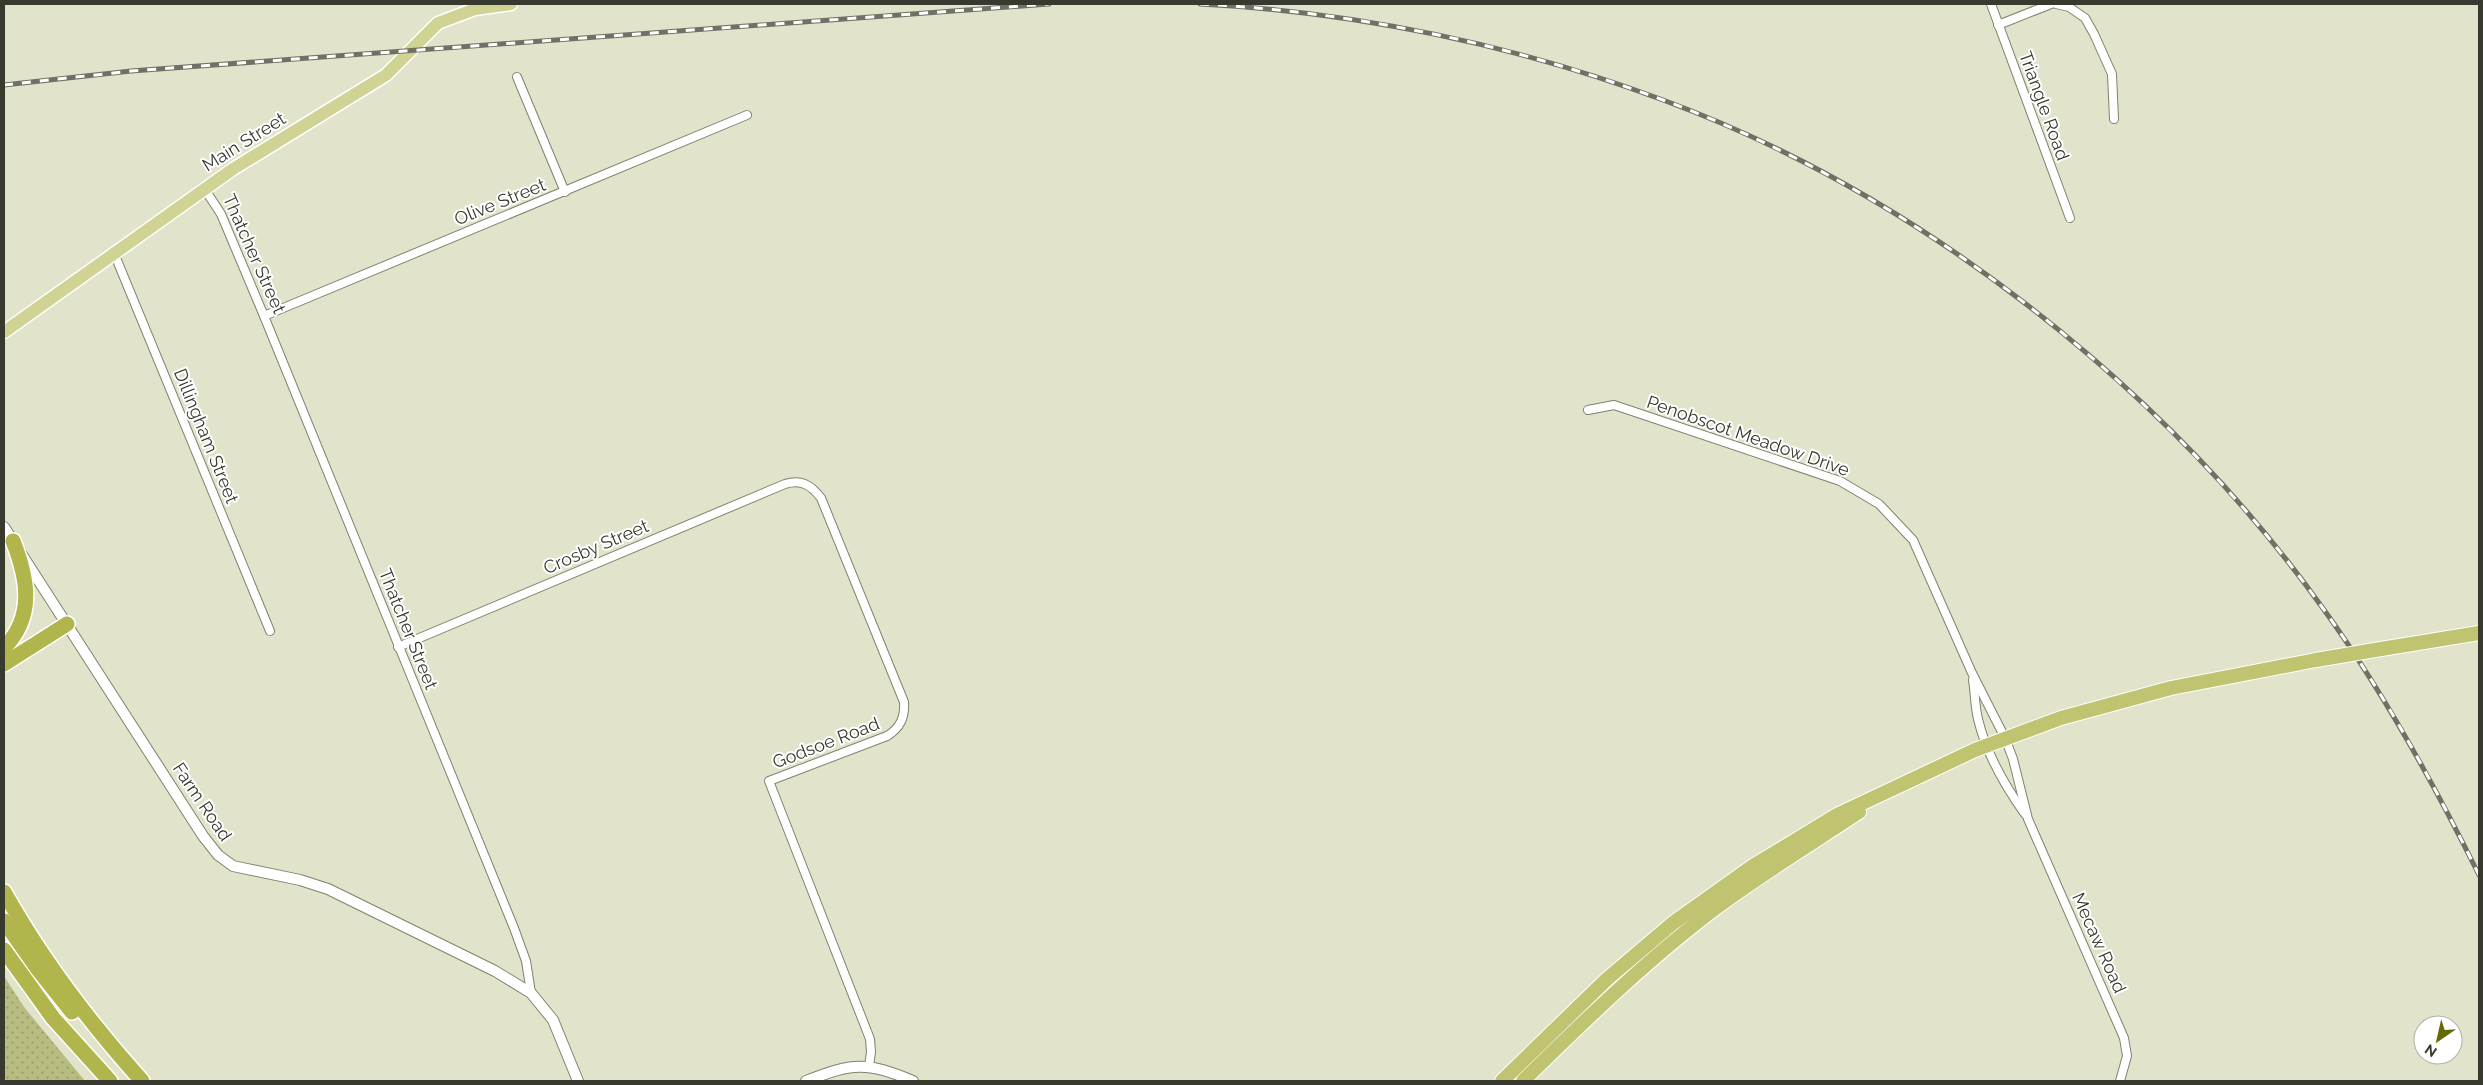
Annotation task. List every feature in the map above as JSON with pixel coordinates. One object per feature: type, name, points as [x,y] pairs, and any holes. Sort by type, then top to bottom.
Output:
[{"type":"highway","points":[[4,650],[21,623],[27,601],[23,572],[13,541]]},
{"type":"highway","points":[[4,650],[53,625],[67,624]]},
{"type":"highway","points":[[4,664],[67,624]]},
{"type":"highway","points":[[1502,1081],[1607,979],[1699,904],[1759,861],[1850,808],[1893,790],[1987,745],[2128,698],[2192,683],[2479,633]]},
{"type":"highway","points":[[1523,1081],[1609,997],[1687,930],[1756,880],[1893,790]]},
{"type":"highway","points":[[4,892],[60,980],[95,1027],[141,1081]]},
{"type":"highway","points":[[4,921],[42,975],[78,1020],[141,1081]]},
{"type":"highway","points":[[4,950],[32,990]]},
{"type":"highway","points":[[4,956],[70,1038],[110,1081]]},
{"type":"main road","name":"Main Street","points":[[4,332],[204,188],[270,145],[386,76],[438,22],[475,9],[510,4]]},
{"type":"street","name":"Triangle Road","points":[[1991,4],[2070,218]]},
{"type":"street","points":[[1998,25],[2051,4]]},
{"type":"street","points":[[2056,4],[2068,8],[2085,18],[2094,34],[2112,74],[2114,119]]},
{"type":"street","points":[[517,77],[565,192]]},
{"type":"street","name":"Olive Street","points":[[264,316],[747,115]]},
{"type":"street","name":"Thatcher Street","points":[[204,188],[221,214],[264,316],[520,943],[526,961],[531,993],[552,1020],[578,1081]]},
{"type":"street","name":"Dillingham Street","points":[[114,253],[270,631]]},
{"type":"street","name":"Penobscot Meadow Drive","points":[[1588,410],[1614,406],[1623,408],[1840,481],[1879,504],[1913,540],[1972,673],[2005,738]]},
{"type":"street","name":"Crosby Street","points":[[398,647],[785,484],[796,481],[806,484]]},
{"type":"street","name":"Godsoe Road","points":[[806,484],[821,498],[904,702],[905,713],[902,722],[896,730],[887,736],[769,781],[870,1039],[869,1066]]},
{"type":"street","name":"Farm Road","points":[[4,527],[203,836],[223,860],[238,868],[300,880],[328,889],[495,971],[531,993]]},
{"type":"street","name":"Penobscot Meadow Drive","points":[[1972,673],[1978,719],[1987,745]]},
{"type":"street","name":"Mecaw Road","points":[[2005,738],[2013,758],[2028,819],[2124,1038],[2127,1056],[2120,1081]]},
{"type":"street","name":"Mecaw Road","points":[[1987,745],[2008,790],[2028,819]]},
{"type":"street","points":[[806,1081],[842,1068],[869,1066],[913,1081]]},
{"type":"green space","points":[[4,976],[24,1007],[85,1081],[4,1081]]},
{"type":"railway","points":[[4,85],[131,71],[1049,4]]},
{"type":"railway","points":[[1200,4],[1259,8],[1377,23],[1493,48],[1607,80],[1663,100],[1758,140],[1851,188],[1942,244],[2029,306],[2111,375],[2188,448],[2259,526],[2322,607],[2366,671],[2425,771],[2479,875]]}]
